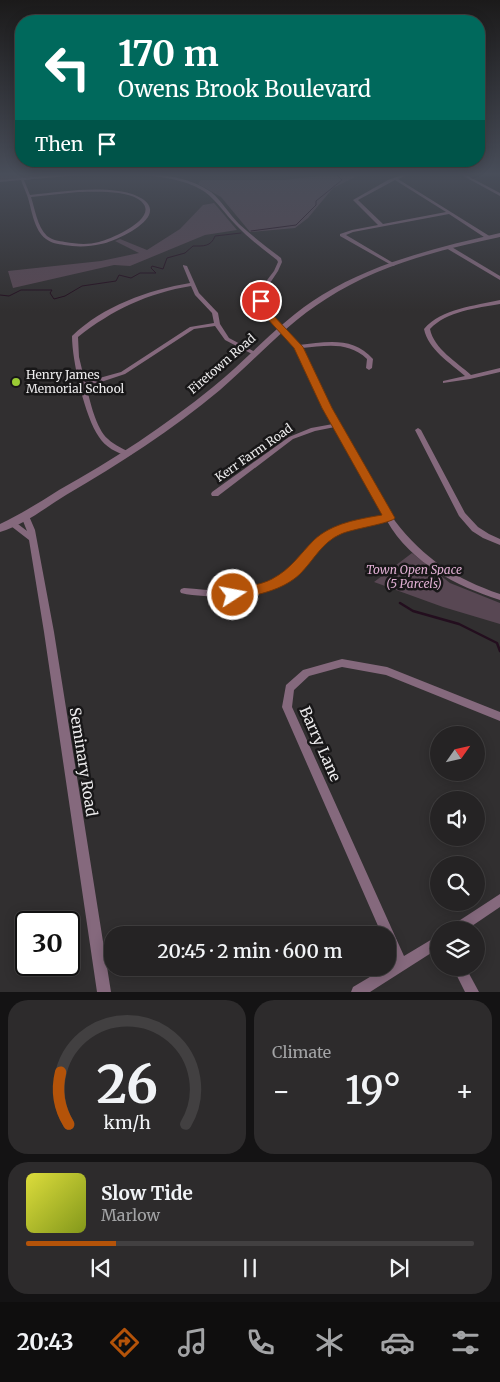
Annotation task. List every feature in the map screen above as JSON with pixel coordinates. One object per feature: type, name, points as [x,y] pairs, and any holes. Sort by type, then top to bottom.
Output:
[{"type":"street","points":[[38,219],[44,234],[53,241],[84,246],[114,240],[126,234],[144,219]]},
{"type":"street","points":[[232,219],[280,262],[261,292],[261,301],[268,315],[298,347],[337,425],[389,518],[402,537],[433,567],[453,579],[500,597]]},
{"type":"street","points":[[375,219],[382,226]]},
{"type":"street","points":[[393,265],[342,235],[352,231],[417,219]]},
{"type":"street","points":[[460,219],[489,238]]},
{"type":"street","name":"Firetown Road","points":[[0,528],[25,516],[157,435],[218,387],[303,311],[328,295],[393,265],[448,247],[500,235]]},
{"type":"street","points":[[448,247],[500,278]]},
{"type":"street","points":[[184,266],[197,294],[215,313],[217,324],[227,339],[254,353]]},
{"type":"street","points":[[128,454],[113,447],[102,437],[89,409],[75,348],[75,336],[95,322],[141,296],[157,290],[192,284]]},
{"type":"street","points":[[470,377],[432,343],[427,335],[427,329],[434,322],[452,315],[500,302]]},
{"type":"street","points":[[84,384],[123,372],[192,328],[217,324]]},
{"type":"street","points":[[298,347],[328,344],[355,347],[362,350],[370,359],[369,368]]},
{"type":"street","points":[[446,382],[500,370]]},
{"type":"street","name":"Kerr Farm Road","points":[[215,494],[291,438],[313,429],[337,425]]},
{"type":"street","points":[[418,430],[462,514],[475,529],[500,542]]},
{"type":"street","name":"Seminary Road","points":[[25,516],[31,530],[49,632],[104,992]]},
{"type":"street","points":[[184,591],[233,595],[261,589],[276,583],[295,571],[320,542],[335,531],[361,522],[389,518]]},
{"type":"street","points":[[11,523],[31,538]]},
{"type":"street","name":"Barry Lane","points":[[401,964],[287,706],[289,688],[306,673],[342,663],[387,671],[500,717]]},
{"type":"street","points":[[468,921],[500,900]]},
{"type":"street","points":[[358,992],[430,946]]},
{"type":"street","points":[[463,976],[472,992]]},
{"type":"green space","points":[[189,219],[228,219],[237,230],[205,235],[130,266],[114,265],[13,288],[8,271],[101,261],[139,253],[115,241],[120,239],[147,250],[180,229]]},
{"type":"green space","points":[[239,219],[306,219],[295,228],[250,232]]},
{"type":"green space","name":"Town Open Space (5 Parcels)","points":[[412,553],[450,583],[500,603],[500,624],[443,607],[374,582]]},
{"type":"waterway","points":[[251,231],[296,225],[302,219]]},
{"type":"waterway","points":[[0,295],[9,296],[21,290],[52,290],[50,293],[54,299],[65,296],[82,286],[116,281],[119,275],[131,278],[140,273],[156,273],[151,268],[152,266],[163,269],[167,258],[185,253],[193,246],[209,244],[215,236],[241,233]]},
{"type":"waterway","points":[[400,603],[413,611],[459,624],[497,643],[500,651]]},
{"type":"place","name":"Henry James Memorial School","points":[[16,382]]},
{"type":"route","points":[[233,595],[261,589],[276,583],[303,564],[320,542],[335,531],[361,522],[389,518],[327,408],[294,340],[284,333],[268,315],[261,301]]}]
